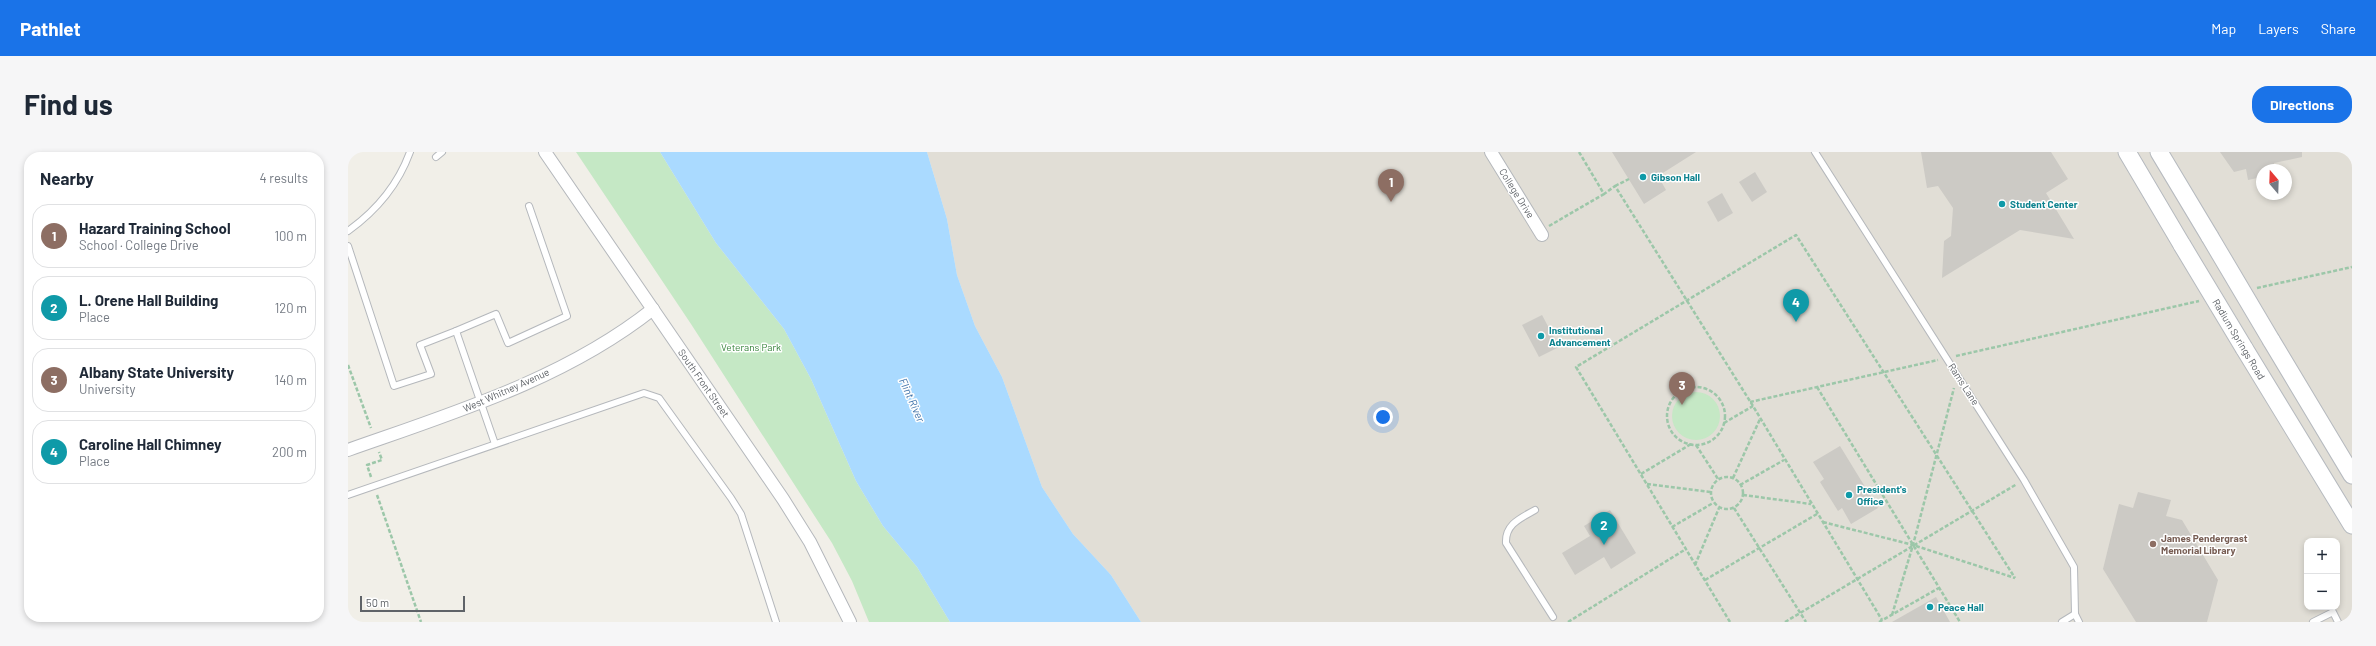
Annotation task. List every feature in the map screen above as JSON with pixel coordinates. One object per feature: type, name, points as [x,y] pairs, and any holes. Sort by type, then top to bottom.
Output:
[{"type":"main road","name":"Radium Springs Road","points":[[2127,152],[2352,525]]},
{"type":"main road","points":[[2159,152],[2352,475]]},
{"type":"street","name":"South Front Street","points":[[545,152],[714,397],[802,530],[834,587],[850,622]]},
{"type":"street","name":"College Drive","points":[[1491,152],[1541,233]]},
{"type":"street","name":"West Whitney Avenue","points":[[348,450],[481,402],[563,365],[625,331],[652,309]]},
{"type":"lane","points":[[348,231],[365,219],[395,184],[410,152]]},
{"type":"lane","points":[[436,157],[442,152]]},
{"type":"lane","name":"Rams Lane","points":[[1815,152],[2024,480],[2074,567],[2074,614]]},
{"type":"lane","points":[[348,246],[394,386],[431,374],[420,345],[496,314],[508,343],[567,316],[529,206]]},
{"type":"lane","points":[[456,331],[495,444]]},
{"type":"lane","points":[[348,495],[644,393],[659,398],[731,498],[740,514],[776,622]]},
{"type":"lane","points":[[1535,510],[1510,526],[1507,530],[1506,543],[1553,617]]},
{"type":"lane","points":[[2313,622],[2332,612],[2338,622]]},
{"type":"lane","points":[[2062,622],[2074,614],[2079,622]]},
{"type":"path","points":[[1579,152],[1604,194]]},
{"type":"path","points":[[1541,233],[1615,186],[1629,179]]},
{"type":"path","points":[[1615,186],[1761,419],[1881,621],[1939,588]]},
{"type":"path","points":[[1730,622],[1576,367],[1796,235],[2015,578],[1913,545],[1822,522]]},
{"type":"path","points":[[2251,290],[2352,267]]},
{"type":"path","points":[[1750,402],[2204,300]]},
{"type":"path","points":[[1892,615],[1913,545],[1957,374]]},
{"type":"path","points":[[1817,387],[1960,622]]},
{"type":"path","points":[[1705,388],[1714,393],[1721,400],[1724,409],[1724,424],[1718,435],[1711,440],[1696,445],[1691,444],[1677,438],[1671,430],[1667,411],[1671,402],[1685,389],[1705,388]]},
{"type":"path","points":[[1724,424],[1753,406]]},
{"type":"path","points":[[1732,478],[1761,419]]},
{"type":"path","points":[[1641,474],[1691,444]]},
{"type":"path","points":[[1696,445],[1718,479]]},
{"type":"path","points":[[1740,485],[1784,460]]},
{"type":"path","points":[[1732,478],[1740,485],[1743,495],[1741,502],[1734,508],[1727,510],[1720,508],[1713,503],[1710,492],[1714,482],[1718,479],[1732,478]]},
{"type":"path","points":[[1785,622],[2024,480]]},
{"type":"path","points":[[1646,484],[1710,492]]},
{"type":"path","points":[[1743,495],[1811,504]]},
{"type":"path","points":[[1672,527],[1713,503]]},
{"type":"path","points":[[1695,565],[1720,508]]},
{"type":"path","points":[[1734,508],[1806,622]]},
{"type":"path","points":[[1705,580],[1817,514]]},
{"type":"path","points":[[1568,622],[1686,549]]},
{"type":"shaded area","points":[[927,152],[2352,152],[2352,622],[1141,622],[1111,575],[1073,534],[1042,487],[1002,377],[975,326],[957,275],[947,219]]},
{"type":"green space","name":"Veterans Park","points":[[576,152],[660,152],[716,243],[784,329],[811,379],[856,481],[883,526],[917,567],[950,622],[869,622],[852,581],[832,543],[691,324]]},
{"type":"green space","points":[[1696,392],[1705,394],[1713,399],[1718,407],[1720,416],[1718,425],[1713,433],[1705,438],[1696,440],[1687,438],[1679,433],[1674,425],[1672,416],[1674,407],[1679,399],[1687,394]]},
{"type":"water","name":"Flint River","points":[[660,152],[927,152],[947,219],[957,275],[975,326],[1002,377],[1042,487],[1073,534],[1111,575],[1141,622],[950,622],[917,567],[883,526],[856,481],[811,379],[784,329],[716,243]]},
{"type":"building","name":"Gibson Hall","points":[[1612,152],[1696,152],[1658,176],[1666,190],[1644,204]]},
{"type":"building","name":"Student Center","points":[[1921,152],[2051,152],[2068,179],[2046,193],[2074,239],[2020,230],[1942,278],[1944,241],[1951,236],[1953,208],[1938,186],[1927,188]]},
{"type":"building","points":[[2220,152],[2302,152],[2302,157],[2274,164],[2256,164],[2256,178],[2248,180],[2246,169],[2234,172]]},
{"type":"building","points":[[1755,172],[1767,192],[1752,202],[1739,182]]},
{"type":"building","points":[[1722,193],[1733,213],[1718,222],[1707,202]]},
{"type":"building","name":"Institutional Advancement","points":[[1542,315],[1559,347],[1539,357],[1522,325]]},
{"type":"building","name":"President's Office","points":[[1840,446],[1878,508],[1851,524],[1842,508],[1838,511],[1820,482],[1824,479],[1813,462]]},
{"type":"building","name":"James Pendergrast Memorial Library","points":[[2138,492],[2171,500],[2166,516],[2182,520],[2218,580],[2207,622],[2136,622],[2103,569],[2119,504],[2133,508]]},
{"type":"building","points":[[1610,510],[1636,553],[1611,569],[1604,557],[1575,575],[1562,553],[1590,536],[1584,526]]},
{"type":"building","name":"Peace Hall","points":[[1936,597],[1950,622],[1892,622]]},
{"type":"place","name":"Gibson Hall","points":[[1643,177]]},
{"type":"place","name":"Hazard Training School","points":[[1391,202]]},
{"type":"place","name":"Student Center","points":[[2002,204]]},
{"type":"place","name":"Caroline Hall Chimney","points":[[1796,322]]},
{"type":"place","name":"Institutional Advancement","points":[[1541,336]]},
{"type":"place","name":"Albany State University","points":[[1682,405]]},
{"type":"place","name":"President's Office","points":[[1849,495]]},
{"type":"place","name":"James Pendergrast Memorial Library","points":[[2153,544]]},
{"type":"place","name":"L. Orene Hall Building","points":[[1604,545]]},
{"type":"place","name":"Peace Hall","points":[[1930,607]]}]
